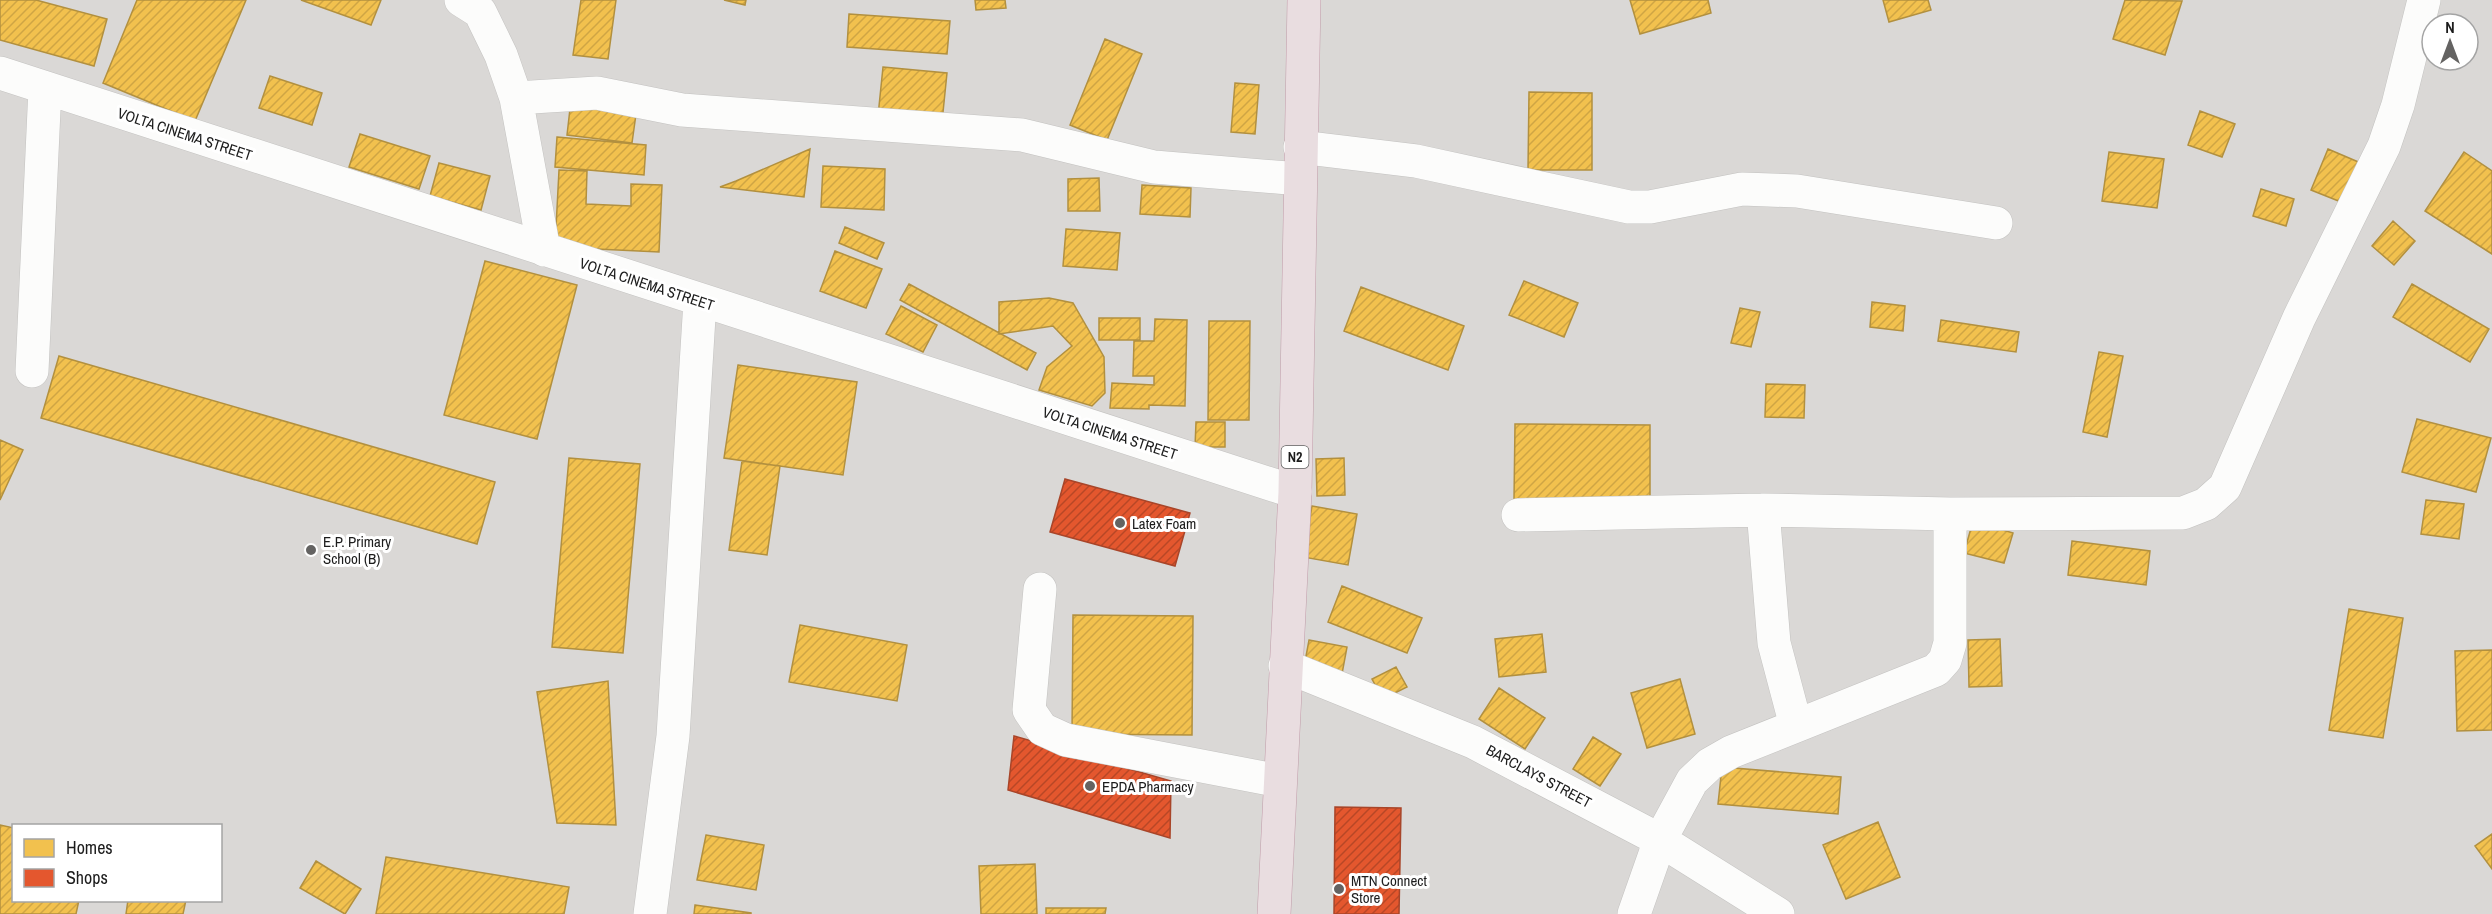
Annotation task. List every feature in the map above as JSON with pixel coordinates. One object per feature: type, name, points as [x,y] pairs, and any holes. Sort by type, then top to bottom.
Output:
[{"type":"highway","name":"N2","points":[[1274,914],[1295,492],[1304,0]]},
{"type":"street","points":[[1518,515],[1763,510],[1950,514],[2183,513],[2206,504],[2226,487],[2299,318],[2384,146],[2398,105],[2424,0]]},
{"type":"street","points":[[473,4],[501,56],[516,98],[544,250]]},
{"type":"street","name":"VOLTA CINEMA STREET","points":[[0,74],[1295,492]]},
{"type":"street","points":[[32,371],[45,88]]},
{"type":"street","points":[[516,98],[597,93],[682,110],[1022,135],[1154,167],[1300,179]]},
{"type":"street","points":[[1300,147],[1416,161],[1629,207],[1650,207],[1742,189],[1797,191],[1996,223]]},
{"type":"street","points":[[650,914],[673,736],[700,301]]},
{"type":"street","points":[[1763,510],[1774,644],[1796,726]]},
{"type":"street","points":[[1634,914],[1660,840],[1692,781],[1710,764],[1731,752],[1936,670],[1945,660],[1950,644],[1950,514]]},
{"type":"street","points":[[1040,589],[1029,710],[1042,729],[1066,740],[1280,781]]},
{"type":"street","name":"BARCLAYS STREET","points":[[1285,666],[1473,742],[1660,840],[1778,914]]},
{"type":"shaded area","points":[[0,0],[2492,0],[2492,914],[0,914]]},
{"type":"building: Homes","points":[[0,0],[36,0],[107,19],[94,66],[0,40]]},
{"type":"building: Homes","points":[[137,0],[246,0],[195,121],[103,83]]},
{"type":"building: Homes","points":[[301,0],[381,0],[371,25]]},
{"type":"building: Homes","points":[[581,0],[616,0],[608,59],[573,55]]},
{"type":"building: Homes","points":[[724,0],[746,0],[745,5]]},
{"type":"building: Homes","points":[[975,0],[1005,0],[1006,8],[976,10]]},
{"type":"building: Homes","points":[[1630,0],[1708,0],[1711,13],[1640,34]]},
{"type":"building: Homes","points":[[1883,0],[1928,0],[1931,10],[1889,22]]},
{"type":"building: Homes","points":[[2125,0],[2182,1],[2165,55],[2113,39]]},
{"type":"building: Homes","points":[[849,14],[950,21],[947,54],[847,47]]},
{"type":"building: Homes","points":[[1105,39],[1142,54],[1107,140],[1070,125]]},
{"type":"building: Homes","points":[[883,67],[947,73],[942,122],[878,116]]},
{"type":"building: Homes","points":[[270,76],[322,93],[312,125],[259,108]]},
{"type":"building: Homes","points":[[1235,83],[1259,85],[1255,134],[1231,132]]},
{"type":"building: Homes","points":[[1529,92],[1592,93],[1592,170],[1528,170]]},
{"type":"building: Homes","points":[[571,100],[637,107],[632,143],[567,135]]},
{"type":"building: Homes","points":[[2200,111],[2235,124],[2222,157],[2188,145]]},
{"type":"building: Homes","points":[[360,134],[430,156],[419,189],[349,167]]},
{"type":"building: Homes","points":[[557,137],[646,145],[644,175],[555,167]]},
{"type":"building: Homes","points":[[810,149],[804,197],[720,187],[736,181]]},
{"type":"building: Homes","points":[[2328,149],[2363,164],[2346,204],[2311,190]]},
{"type":"building: Homes","points":[[2109,152],[2164,159],[2157,208],[2102,201]]},
{"type":"building: Homes","points":[[2464,152],[2492,171],[2492,254],[2425,211]]},
{"type":"building: Homes","points":[[439,163],[490,176],[481,210],[430,196]]},
{"type":"building: Homes","points":[[823,166],[885,169],[884,210],[821,207]]},
{"type":"building: Homes","points":[[559,170],[587,171],[586,204],[631,206],[631,184],[662,185],[659,252],[555,247]]},
{"type":"building: Homes","points":[[1099,178],[1100,211],[1068,211],[1068,179]]},
{"type":"building: Homes","points":[[1142,185],[1191,188],[1190,217],[1140,214]]},
{"type":"building: Homes","points":[[2261,189],[2294,199],[2286,226],[2253,216]]},
{"type":"building: Homes","points":[[2393,221],[2415,241],[2394,265],[2372,246]]},
{"type":"building: Homes","points":[[845,227],[884,243],[877,259],[839,243]]},
{"type":"building: Homes","points":[[1066,229],[1120,233],[1117,270],[1063,266]]},
{"type":"building: Homes","points":[[835,251],[882,269],[866,308],[820,291]]},
{"type":"building: Homes","points":[[485,261],[577,285],[537,439],[444,415]]},
{"type":"building: Homes","points":[[1524,281],[1578,303],[1564,337],[1509,315]]},
{"type":"building: Homes","points":[[909,284],[1036,353],[1027,370],[900,300]]},
{"type":"building: Homes","points":[[2412,284],[2489,329],[2470,362],[2393,317]]},
{"type":"building: Homes","points":[[1361,287],[1464,326],[1448,370],[1344,331]]},
{"type":"building: Homes","points":[[1049,298],[1073,303],[1104,357],[1105,393],[1092,406],[1039,390],[1047,367],[1072,346],[1053,326],[999,334],[999,302]]},
{"type":"building: Homes","points":[[1872,302],[1905,306],[1903,331],[1870,327]]},
{"type":"building: Homes","points":[[901,306],[937,325],[923,352],[886,334]]},
{"type":"building: Homes","points":[[1740,308],[1760,312],[1751,347],[1731,343]]},
{"type":"building: Homes","points":[[1099,318],[1140,318],[1140,340],[1099,340]]},
{"type":"building: Homes","points":[[1155,319],[1187,320],[1185,406],[1149,405],[1149,409],[1110,408],[1112,383],[1154,385],[1154,376],[1133,376],[1134,341],[1154,341]]},
{"type":"building: Homes","points":[[1941,320],[2019,332],[2016,352],[1938,341]]},
{"type":"building: Homes","points":[[1209,321],[1250,321],[1249,420],[1208,420]]},
{"type":"building: Homes","points":[[2099,352],[2123,356],[2107,437],[2083,432]]},
{"type":"building: Homes","points":[[59,356],[495,482],[477,544],[41,418]]},
{"type":"building: Homes","points":[[738,365],[857,382],[843,475],[724,458]]},
{"type":"building: Homes","points":[[1766,384],[1805,385],[1804,418],[1765,417]]},
{"type":"building: Homes","points":[[2417,419],[2491,438],[2476,492],[2402,472]]},
{"type":"building: Homes","points":[[1196,422],[1225,422],[1225,447],[1195,447]]},
{"type":"building: Homes","points":[[1515,424],[1650,425],[1650,500],[1514,500]]},
{"type":"building: Homes","points":[[0,440],[23,450],[0,500]]},
{"type":"building: Homes","points":[[569,458],[640,464],[623,653],[552,647]]},
{"type":"building: Homes","points":[[1344,458],[1345,495],[1317,496],[1316,459]]},
{"type":"building: Homes","points":[[742,461],[780,466],[767,555],[729,550]]},
{"type":"building: Homes","points":[[2426,500],[2464,504],[2459,539],[2421,534]]},
{"type":"building: Homes","points":[[1312,506],[1357,514],[1348,565],[1303,557]]},
{"type":"building: Homes","points":[[1973,521],[2013,533],[2004,563],[1964,553]]},
{"type":"building: Homes","points":[[2072,541],[2150,551],[2146,585],[2068,575]]},
{"type":"building: Homes","points":[[1342,586],[1422,618],[1407,653],[1328,622]]},
{"type":"building: Homes","points":[[2349,609],[2403,618],[2383,738],[2329,730]]},
{"type":"building: Homes","points":[[1073,615],[1193,616],[1192,735],[1072,734]]},
{"type":"building: Homes","points":[[800,625],[907,645],[897,701],[789,682]]},
{"type":"building: Homes","points":[[1542,634],[1546,672],[1499,677],[1495,639]]},
{"type":"building: Homes","points":[[2000,639],[2002,686],[1969,687],[1968,640]]},
{"type":"building: Homes","points":[[1309,640],[1347,647],[1342,674],[1304,667]]},
{"type":"building: Homes","points":[[2492,650],[2492,730],[2457,731],[2455,651]]},
{"type":"building: Homes","points":[[1396,667],[1407,687],[1383,699],[1372,679]]},
{"type":"building: Homes","points":[[1680,679],[1695,734],[1647,748],[1631,693]]},
{"type":"building: Homes","points":[[608,681],[616,825],[557,823],[537,692]]},
{"type":"building: Homes","points":[[1499,688],[1545,718],[1525,749],[1479,719]]},
{"type":"building: Homes","points":[[1593,737],[1621,754],[1600,786],[1573,769]]},
{"type":"building: Homes","points":[[1722,767],[1841,777],[1838,814],[1718,804]]},
{"type":"building: Homes","points":[[1878,822],[1900,877],[1846,899],[1823,845]]},
{"type":"building: Homes","points":[[0,825],[12,828],[12,902],[79,902],[76,914],[0,914]]},
{"type":"building: Homes","points":[[2492,834],[2492,869],[2475,846]]},
{"type":"building: Homes","points":[[706,835],[764,845],[756,890],[697,880]]},
{"type":"building: Homes","points":[[386,857],[569,887],[564,914],[376,914]]},
{"type":"building: Homes","points":[[316,861],[361,889],[345,914],[300,888]]},
{"type":"building: Homes","points":[[1035,864],[1037,914],[981,914],[979,866]]},
{"type":"building: Homes","points":[[128,902],[186,902],[183,914],[126,914]]},
{"type":"building: Homes","points":[[695,905],[751,913],[751,914],[694,914]]},
{"type":"building: Homes","points":[[1046,908],[1106,908],[1105,914],[1046,914]]},
{"type":"building: Shops","name":"Latex Foam","points":[[1065,479],[1190,513],[1175,566],[1050,532]]},
{"type":"building: Shops","name":"EPDA Pharmacy","points":[[1014,736],[1171,781],[1170,838],[1008,790]]},
{"type":"building: Shops","points":[[1335,807],[1401,808],[1399,914],[1334,914]]},
{"type":"place","name":"Latex Foam","points":[[1120,523]]},
{"type":"place","name":"E.P. Primary School (B)","points":[[311,550]]},
{"type":"place","name":"EPDA Pharmacy","points":[[1090,786]]},
{"type":"place","name":"MTN Connect Store","points":[[1339,889]]}]
